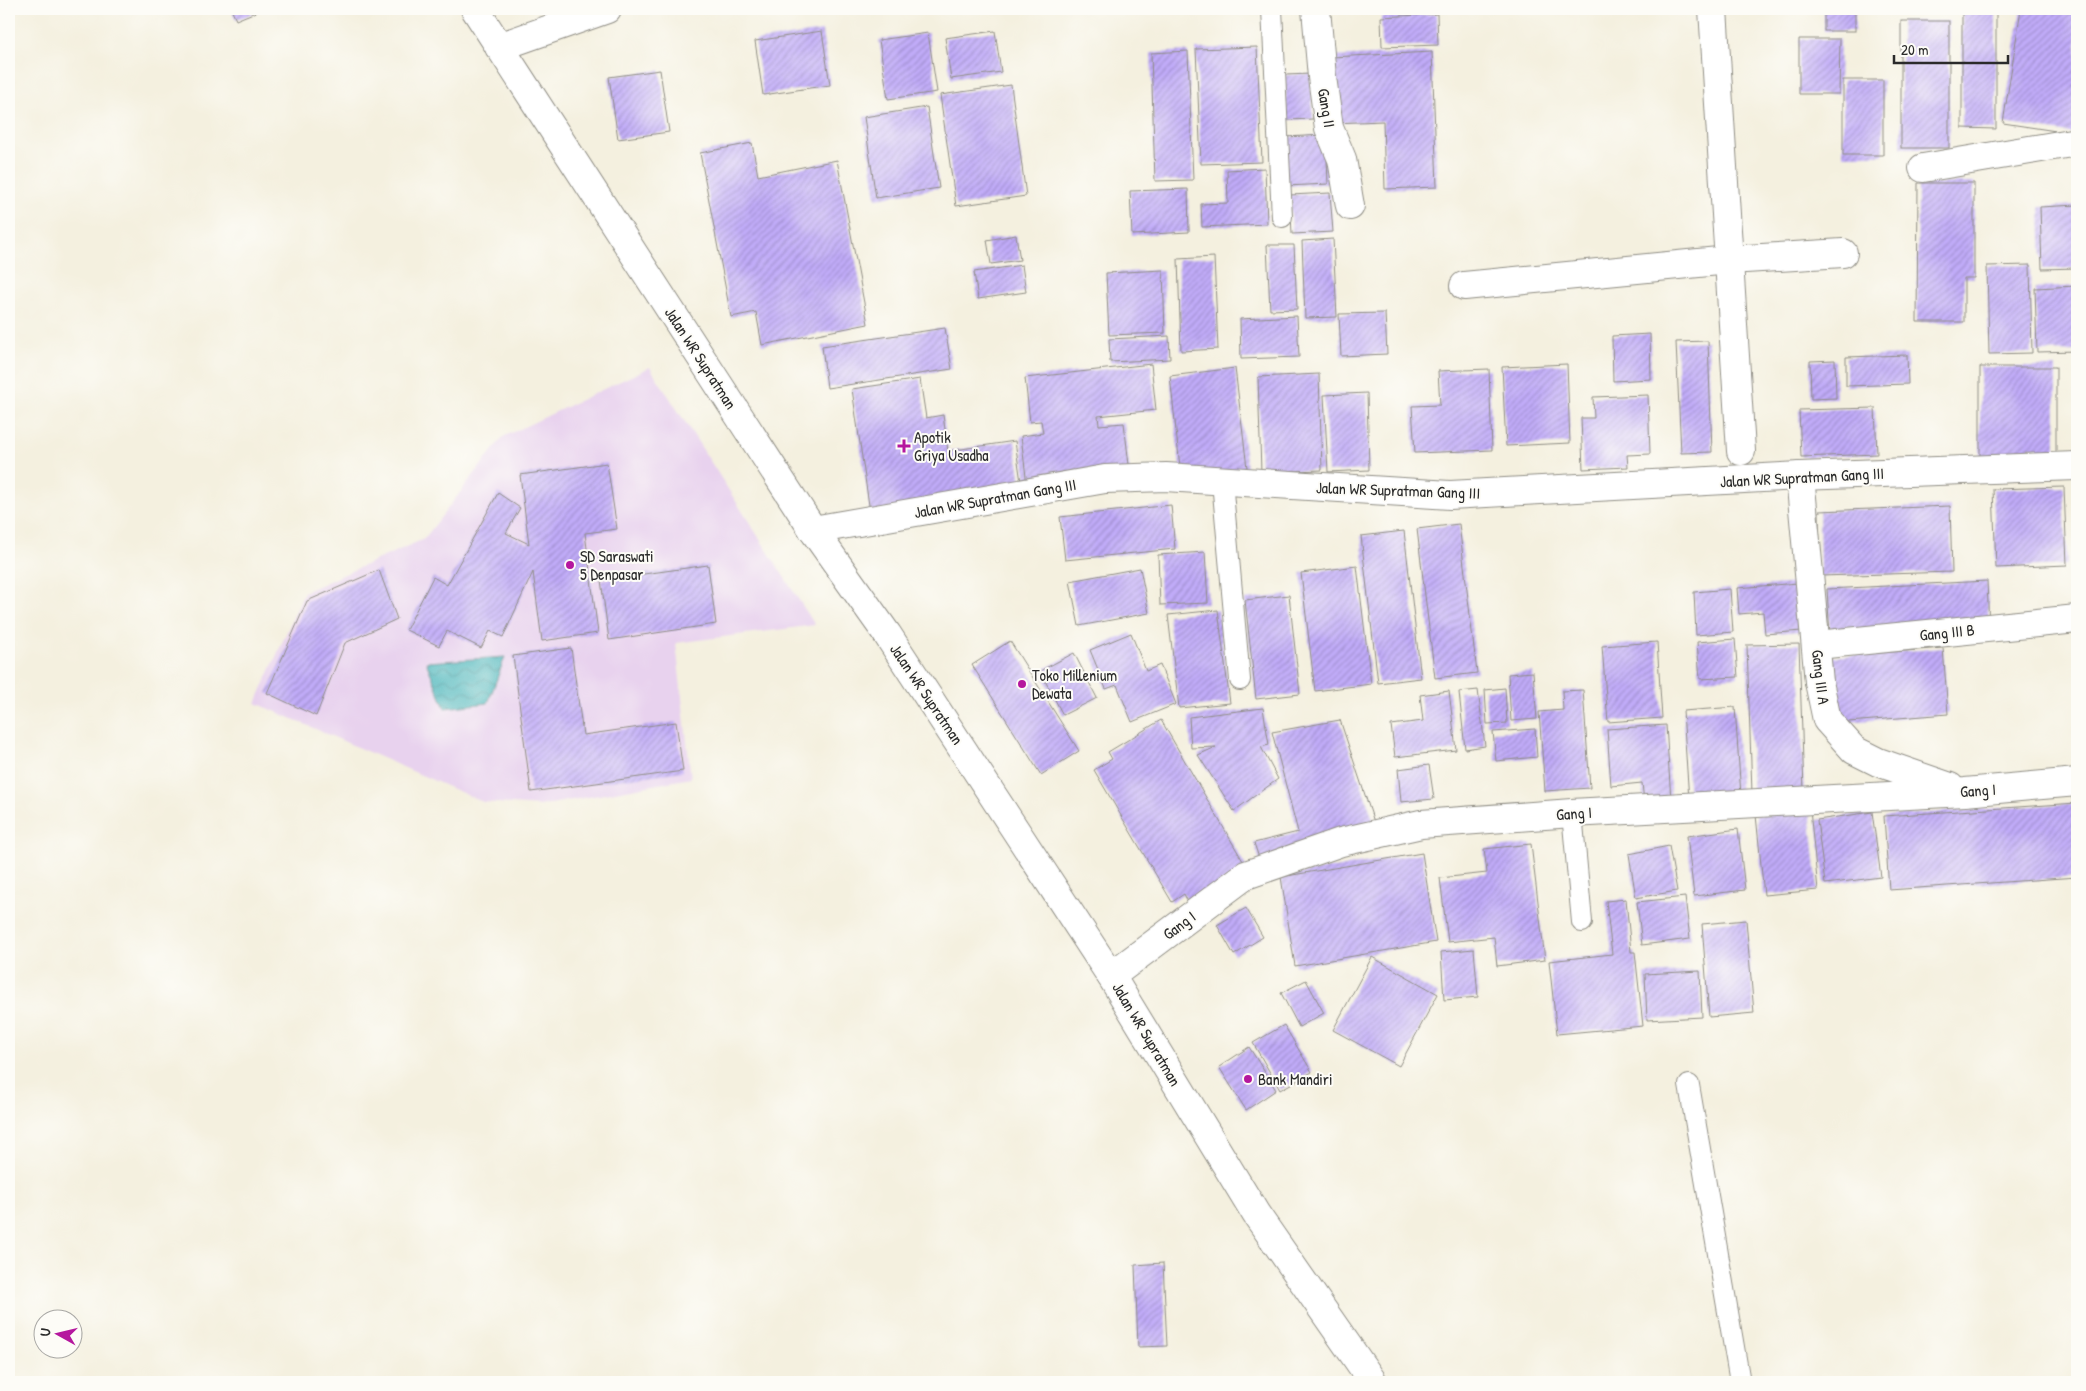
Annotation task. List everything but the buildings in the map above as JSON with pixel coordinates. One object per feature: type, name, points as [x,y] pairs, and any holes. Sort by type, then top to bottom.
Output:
[{"type":"street","name":"Jalan WR Supratman","points":[[475,9],[813,530],[887,634],[1112,976],[1256,1214],[1373,1382]]},
{"type":"street","points":[[499,46],[607,9]]},
{"type":"street","name":"Gang II","points":[[1316,9],[1329,128],[1342,159],[1350,206]]},
{"type":"street","points":[[1713,9],[1741,451]]},
{"type":"street","points":[[1923,168],[2077,142]]},
{"type":"street","points":[[1464,286],[1729,260],[1843,253]]},
{"type":"street","name":"Jalan WR Supratman Gang III","points":[[813,530],[1105,479],[1166,477],[1450,495],[1800,476],[2077,466]]},
{"type":"street","name":"Gang III A","points":[[1800,476],[1819,682],[1827,720],[1854,750],[1878,762],[1965,792]]},
{"type":"street","name":"Gang III B","points":[[1817,645],[2077,619]]},
{"type":"street","name":"Gang I","points":[[1112,976],[1246,874],[1341,842],[1421,824],[1572,813],[1965,792],[2077,782]]},
{"type":"lane","points":[[1272,9],[1282,217]]},
{"type":"lane","points":[[1222,481],[1240,680]]},
{"type":"lane","points":[[1572,813],[1582,922]]},
{"type":"lane","points":[[1689,1085],[1740,1382]]},
{"type":"shaded area","name":"SD Saraswati 5 Denpasar","points":[[650,367],[815,625],[676,643],[691,778],[540,806],[483,802],[256,703],[304,592],[424,539],[503,437]]},
{"type":"water","points":[[505,657],[488,703],[445,708],[426,662]]},
{"type":"place","name":"Apotik Griya Usadha","points":[[904,446]]},
{"type":"place","name":"SD Saraswati 5 Denpasar","points":[[570,565]]},
{"type":"place","name":"Toko Millenium Dewata","points":[[1022,684]]},
{"type":"place","name":"Bank Mandiri","points":[[1248,1079]]}]
